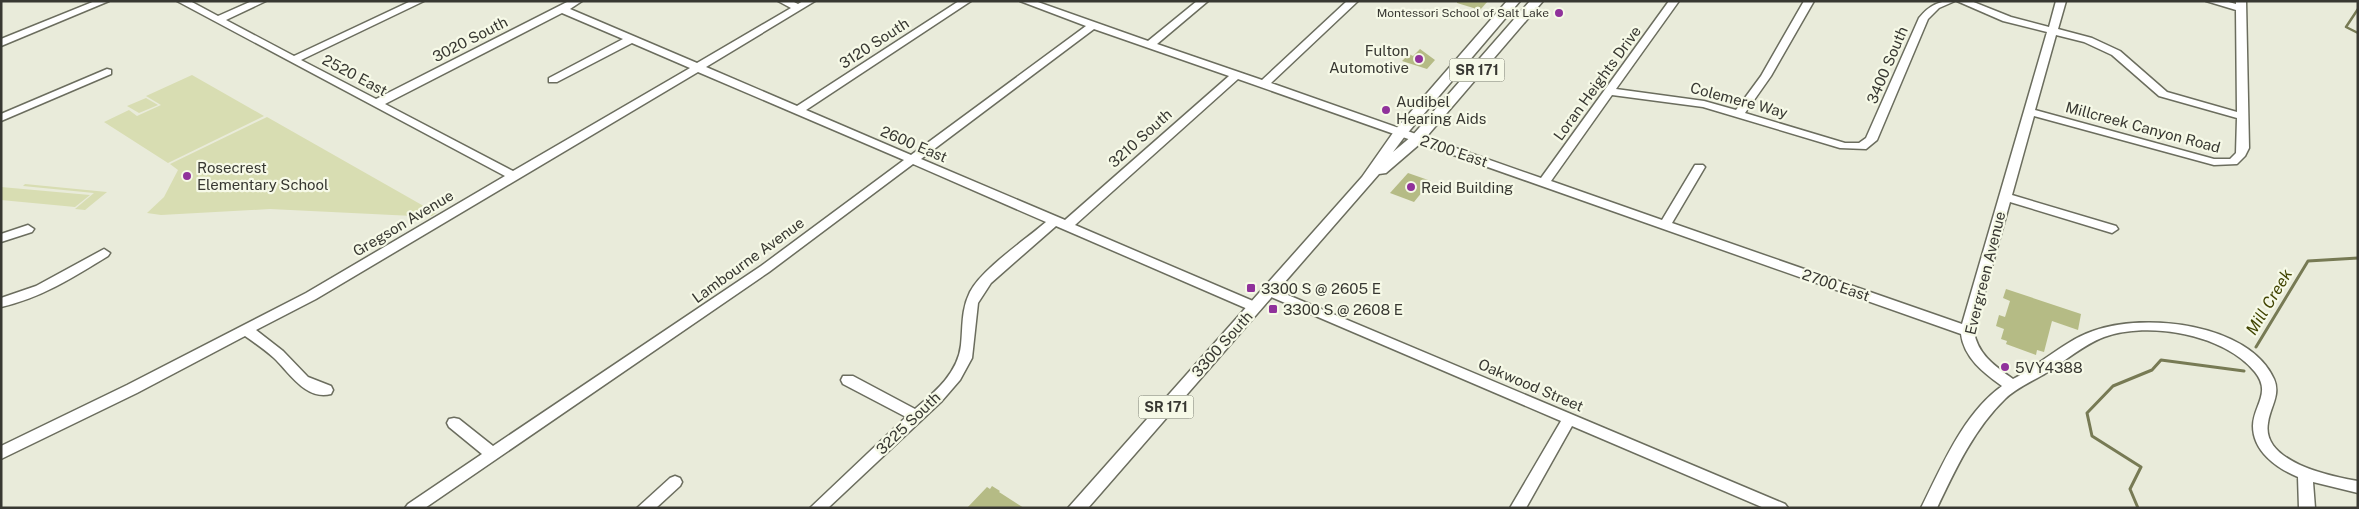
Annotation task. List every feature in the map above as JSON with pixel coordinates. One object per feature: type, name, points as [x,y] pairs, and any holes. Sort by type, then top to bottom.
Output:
[{"type":"main road","name":"3300 South","points":[[1077,508],[1367,180],[1400,132],[1514,1]]},
{"type":"main road","name":"3300 South","points":[[1367,180],[1417,139],[1537,1]]},
{"type":"street","points":[[4,39],[104,1]]},
{"type":"street","name":"2520 East","points":[[182,1],[513,176]]},
{"type":"street","points":[[218,20],[262,1]]},
{"type":"street","points":[[294,60],[419,1]]},
{"type":"street","name":"3020 South","points":[[376,104],[577,1]]},
{"type":"street","points":[[783,1],[805,4]]},
{"type":"street","name":"3120 South","points":[[798,110],[966,1]]},
{"type":"street","name":"2700 East","points":[[1025,1],[1967,331]]},
{"type":"street","points":[[1149,45],[1203,1]]},
{"type":"street","points":[[1263,85],[1353,1]]},
{"type":"street","name":"Loran Heights Drive","points":[[1544,182],[1674,1]]},
{"type":"street","points":[[1739,114],[1766,76],[1809,1]]},
{"type":"street","name":"3400 South","points":[[1858,147],[1865,146],[1871,140],[1924,18],[1936,6],[1950,1]]},
{"type":"street","points":[[1962,1],[1989,13],[2088,40],[2116,53],[2163,94],[2244,117]]},
{"type":"street","name":"Evergreen Avenue","points":[[2012,386],[1981,361],[1967,340],[1967,331],[2027,117],[2031,112],[2061,1]]},
{"type":"street","points":[[2211,1],[2241,5]]},
{"type":"street","name":"Gregson Avenue","points":[[1,453],[311,296],[805,4]]},
{"type":"street","name":"Millcreek Canyon Road","points":[[2031,112],[2214,162],[2228,164],[2233,162],[2242,154],[2244,117],[2241,84],[2241,5]]},
{"type":"street","name":"2600 East","points":[[562,9],[1255,307]]},
{"type":"street","name":"Lambourne Avenue","points":[[413,508],[707,310],[1093,25]]},
{"type":"street","points":[[553,80],[631,38]]},
{"type":"street","points":[[1,118],[106,72]]},
{"type":"street","name":"3210 South","points":[[1066,226],[1236,75]]},
{"type":"street","name":"Colemere Way","points":[[1610,92],[1697,102],[1844,146],[1858,147]]},
{"type":"street","points":[[1665,225],[1699,167]]},
{"type":"street","points":[[2005,197],[2112,229]]},
{"type":"street","name":"3225 South","points":[[818,508],[949,384],[962,367],[967,351],[967,323],[973,298],[981,285],[1054,221]]},
{"type":"street","points":[[1,238],[28,229]]},
{"type":"street","points":[[1,303],[19,298],[68,275],[104,253]]},
{"type":"street","name":"Oakwood Street","points":[[1269,291],[1780,508]]},
{"type":"street","points":[[1929,508],[1956,453],[1974,425],[2000,395],[2097,334],[2115,328],[2131,326],[2166,326],[2214,338],[2237,349],[2253,361],[2269,380],[2268,401],[2260,424],[2262,436],[2269,448],[2278,458],[2305,475],[2358,487]]},
{"type":"street","points":[[247,330],[279,355],[302,382],[311,387],[326,390]]},
{"type":"street","points":[[848,380],[916,416]]},
{"type":"street","points":[[1518,508],[1568,419]]},
{"type":"street","points":[[454,423],[492,454]]},
{"type":"street","points":[[2305,475],[2307,508]]},
{"type":"street","points":[[645,508],[675,482]]},
{"type":"green space","points":[[192,75],[264,116],[168,163],[104,122],[129,110],[137,116],[161,105],[146,96]]},
{"type":"green space","points":[[146,98],[158,105],[139,113],[127,106]]},
{"type":"green space","points":[[267,117],[436,213],[432,216],[413,216],[270,209],[161,215],[147,213],[164,197],[178,170],[170,164]]},
{"type":"green space","points":[[25,184],[107,192],[85,210],[75,209],[94,193],[23,186]]},
{"type":"green space","points":[[1,187],[90,195],[75,207],[1,200]]},
{"type":"building","points":[[1457,1],[1488,1],[1480,10],[1457,3]]},
{"type":"building","name":"Fulton Automotive","points":[[1420,49],[1435,60],[1427,69],[1402,61],[1409,54],[1413,56]]},
{"type":"building","name":"Reid Building","points":[[1408,173],[1431,181],[1414,202],[1390,193]]},
{"type":"building","points":[[2006,289],[2081,314],[2078,330],[2052,321],[2044,352],[2037,350],[2036,355],[2006,344],[2007,341],[2001,339],[2004,329],[1996,326],[1999,315],[2005,317],[2010,301],[2003,298]]},
{"type":"building","points":[[992,486],[1024,508],[967,508],[987,487],[990,489]]},
{"type":"waterway","name":"Mill Creek","points":[[2358,9],[2346,27],[2358,33]]},
{"type":"waterway","name":"Mill Creek","points":[[2256,347],[2308,261],[2358,258]]},
{"type":"waterway","name":"Mill Creek","points":[[2138,508],[2130,489],[2141,467],[2092,436],[2087,413],[2113,386],[2152,370],[2161,360],[2244,371]]},
{"type":"place","name":"Montessori School of Salt Lake","points":[[1559,13]]},
{"type":"place","name":"Fulton Automotive","points":[[1419,59]]},
{"type":"place","name":"Audibel Hearing Aids","points":[[1386,110]]},
{"type":"place","name":"Rosecrest Elementary School","points":[[187,176]]},
{"type":"place","name":"Reid Building","points":[[1411,187]]},
{"type":"place","name":"3300 S @ 2605 E","points":[[1251,288]]},
{"type":"place","name":"3300 S @ 2608 E","points":[[1273,309]]},
{"type":"place","name":"5VY4388","points":[[2005,367]]}]
